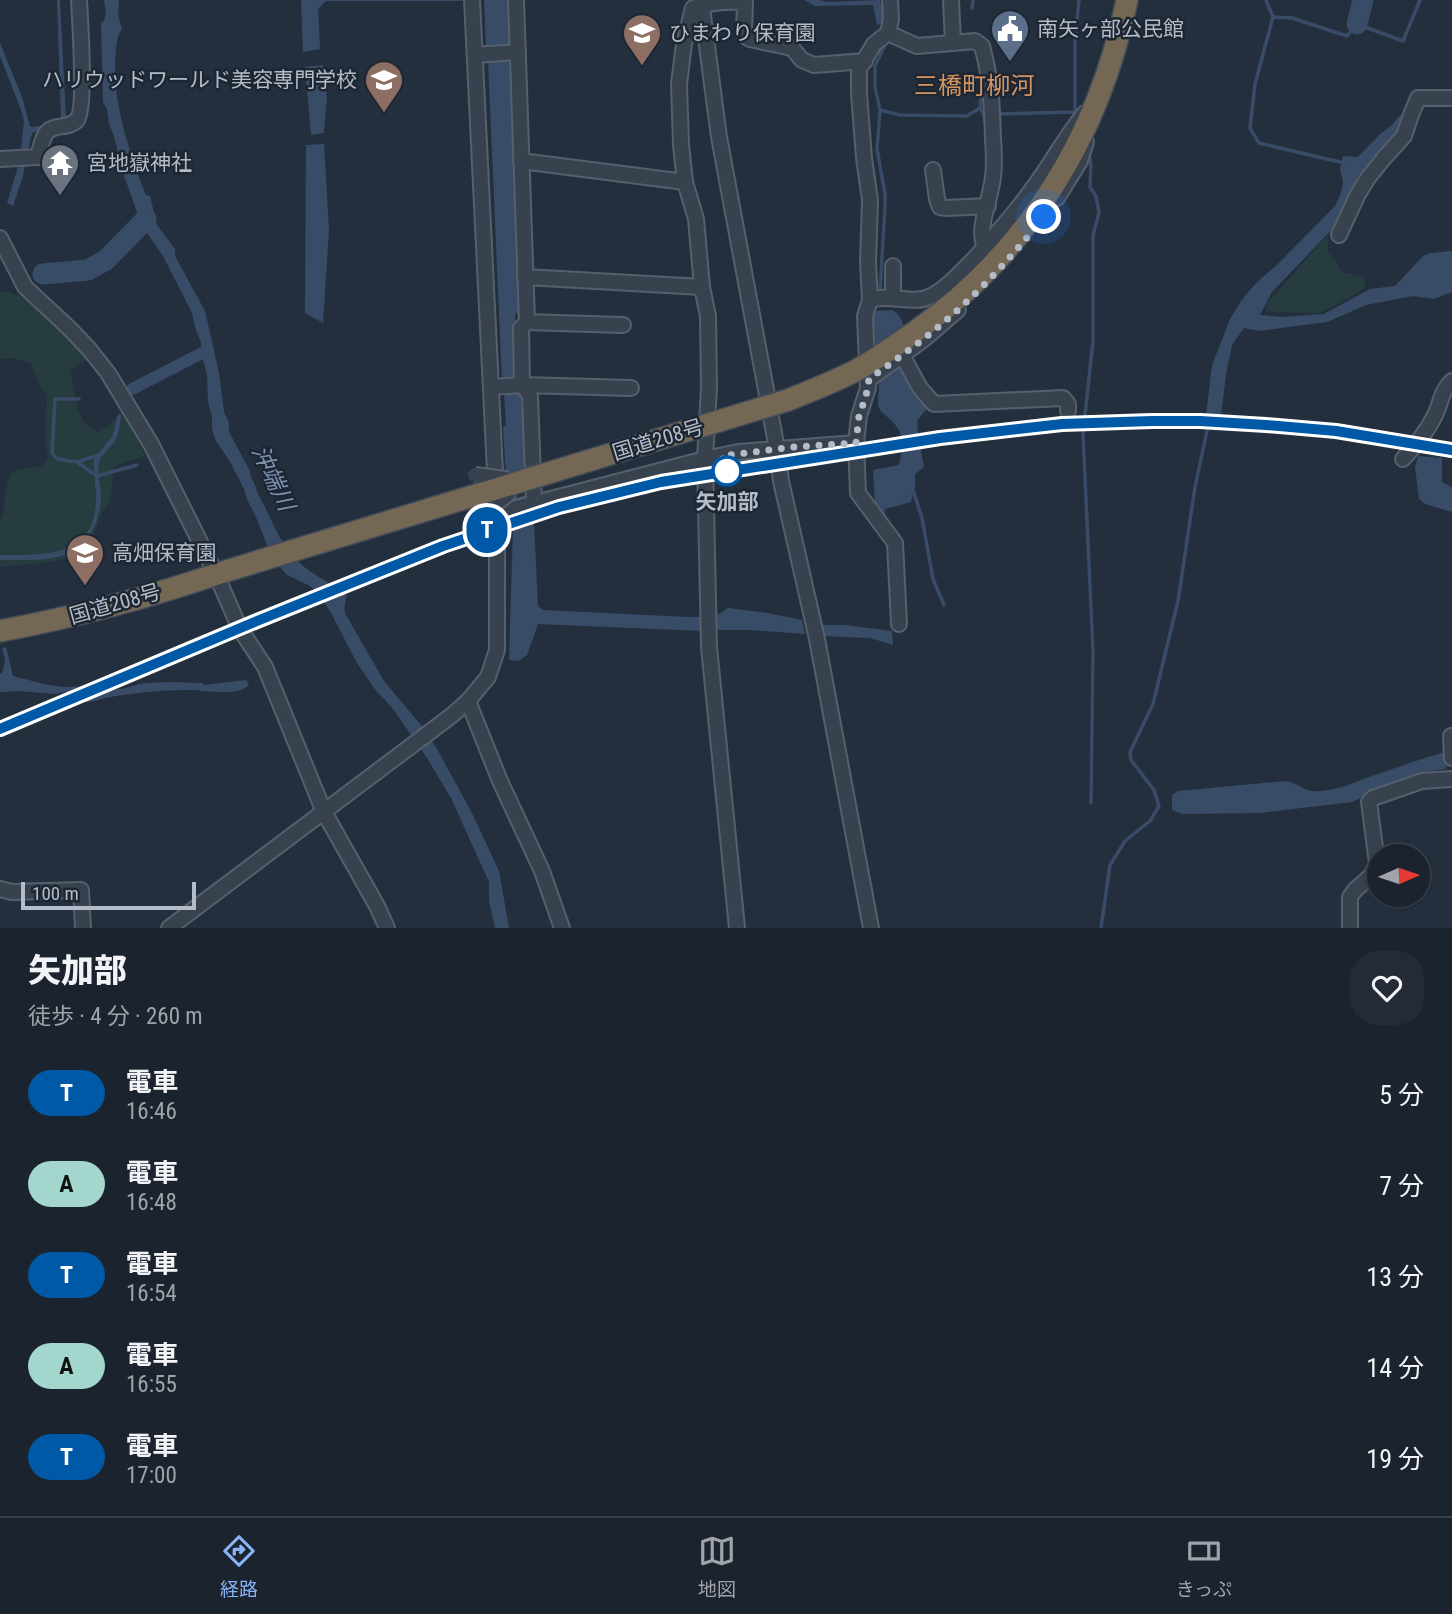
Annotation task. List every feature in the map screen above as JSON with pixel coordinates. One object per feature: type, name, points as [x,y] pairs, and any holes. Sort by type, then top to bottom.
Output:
[{"type":"highway","name":"国道208号","points":[[0,631],[106,607],[788,400],[909,345],[1008,248],[1050,194],[1097,104],[1127,0]]},
{"type":"street","points":[[0,159],[38,158],[45,133],[50,129],[70,125],[78,119],[81,110],[79,0]]},
{"type":"street","points":[[169,928],[451,716],[488,677],[497,650],[502,511],[491,387],[472,0]]},
{"type":"street","points":[[516,0],[527,323]]},
{"type":"street","points":[[890,0],[891,19],[888,33],[874,44],[859,69],[864,158],[870,200],[870,300],[865,316],[866,351],[872,377],[859,416],[856,443],[858,493],[895,542],[899,624]]},
{"type":"street","points":[[951,0],[953,43]]},
{"type":"street","points":[[737,928],[709,647],[705,459],[709,387],[708,316],[702,287],[696,219],[685,182],[681,145],[679,84],[684,44],[692,8],[701,3],[745,2],[745,36],[792,48],[802,60],[814,65],[865,61]]},
{"type":"street","points":[[701,3],[719,137],[777,449],[780,481],[817,639],[871,928]]},
{"type":"street","points":[[888,33],[916,47],[975,41],[982,46],[991,84],[993,178],[982,228],[985,247]]},
{"type":"street","points":[[476,55],[517,52]]},
{"type":"street","points":[[1339,235],[1368,178],[1404,136],[1418,98],[1452,98]]},
{"type":"street","points":[[870,300],[876,297],[923,299],[957,293],[1006,261],[1060,194],[1076,146]]},
{"type":"street","points":[[872,377],[909,345],[939,327],[957,293],[962,271],[1006,224],[1037,183],[1076,146]]},
{"type":"street","points":[[521,161],[685,182]]},
{"type":"street","points":[[933,170],[940,207],[988,206]]},
{"type":"street","points":[[0,238],[4,254],[25,287],[89,349],[113,381],[151,444],[219,573],[240,629],[265,667],[327,809],[387,928]]},
{"type":"street","points":[[893,266],[899,298]]},
{"type":"street","points":[[525,277],[702,287]]},
{"type":"street","points":[[534,503],[530,396],[522,385],[521,328],[527,323],[623,325]]},
{"type":"street","points":[[909,345],[920,388],[934,404],[1063,398],[1068,404],[1068,411]]},
{"type":"street","points":[[1403,459],[1418,443],[1436,415],[1439,400],[1448,383],[1452,382]]},
{"type":"street","points":[[491,387],[522,385],[631,388]]},
{"type":"street","points":[[502,511],[738,452],[856,443]]},
{"type":"street","points":[[475,475],[505,479],[508,486],[508,494],[479,517]]},
{"type":"street","points":[[468,701],[500,781],[542,871],[562,928]]},
{"type":"street","points":[[1451,736],[1452,758]]},
{"type":"street","points":[[1350,928],[1350,897],[1372,875],[1377,863],[1368,802],[1422,781],[1452,779]]},
{"type":"street","points":[[0,888],[12,892],[81,890],[83,928]]},
{"type":"green space","points":[[1328,235],[1328,252],[1341,272],[1364,277],[1365,287],[1320,313],[1266,312],[1267,303]]},
{"type":"green space","points":[[0,292],[9,292],[23,298],[28,296],[89,358],[70,370],[78,411],[83,421],[97,433],[109,426],[124,408],[145,456],[114,466],[110,503],[103,511],[91,541],[84,549],[75,555],[50,562],[0,567],[0,522],[4,514],[5,492],[11,473],[43,466],[48,459],[45,434],[47,395],[40,387],[32,364],[15,358],[0,359]]},
{"type":"water","points":[[57,0],[60,0],[66,120],[58,128],[32,133],[23,176],[13,206],[7,203],[20,160],[24,121],[0,56],[0,43],[22,97],[30,127],[58,124],[61,117]]},
{"type":"water","name":"沖端川","points":[[104,0],[119,0],[118,15],[122,29],[116,49],[116,86],[127,142],[146,195],[150,196],[157,225],[175,249],[175,256],[205,311],[229,432],[283,543],[293,557],[306,568],[345,590],[345,613],[384,681],[425,730],[437,749],[472,813],[499,871],[509,928],[495,928],[489,901],[489,882],[451,798],[427,758],[357,663],[318,593],[287,575],[271,555],[244,489],[216,441],[208,401],[207,374],[192,313],[163,256],[140,223],[103,102],[101,23],[106,14]]},
{"type":"water","points":[[301,0],[462,1],[326,1],[318,9],[320,49],[303,52]]},
{"type":"water","points":[[484,0],[510,0],[511,47],[486,49]]},
{"type":"water","points":[[804,0],[880,0],[885,23],[877,25],[873,5],[815,6]]},
{"type":"water","points":[[511,58],[519,313],[515,314],[517,377],[513,381],[502,382],[488,60]]},
{"type":"water","points":[[323,65],[327,97],[324,133],[311,135],[305,67]]},
{"type":"water","points":[[1406,114],[1400,133],[1358,176],[1342,219],[1272,292],[1260,315],[1282,317],[1324,314],[1370,289],[1395,286],[1423,256],[1431,253],[1452,251],[1452,292],[1434,299],[1413,296],[1366,305],[1327,322],[1259,331],[1244,328],[1232,345],[1221,416],[1206,416],[1212,365],[1230,319],[1241,301],[1335,206],[1343,181],[1340,169],[1343,156],[1358,157],[1400,115]]},
{"type":"water","points":[[324,144],[329,230],[323,323],[305,313],[306,145]]},
{"type":"water","points":[[892,310],[899,315],[904,330],[907,373],[929,406],[917,421],[924,467],[915,474],[911,502],[885,509],[885,514],[875,504],[873,470],[899,465],[902,440],[897,427],[881,412],[878,404],[873,315],[876,311]]},
{"type":"water","points":[[517,392],[525,397],[528,468],[506,476],[504,393]]},
{"type":"water","points":[[118,414],[121,415],[116,438],[99,463],[101,500],[97,521],[89,536],[80,547],[53,558],[0,560],[0,555],[34,555],[65,549],[78,542],[87,532],[94,517],[96,497],[94,458],[112,437]]},
{"type":"water","points":[[1418,456],[1442,458],[1442,482],[1452,487],[1452,512],[1425,504],[1419,499],[1415,467]]},
{"type":"water","points":[[529,494],[534,523],[538,606],[543,610],[703,617],[703,631],[538,624],[527,655],[519,661],[509,660],[513,528],[510,500]]},
{"type":"water","points":[[728,608],[802,620],[805,634],[717,630],[716,616]]},
{"type":"water","points":[[822,625],[892,631],[893,645],[870,638],[823,636]]},
{"type":"water","points":[[6,647],[13,676],[48,685],[96,686],[110,690],[144,683],[205,685],[246,680],[249,685],[228,692],[158,691],[87,702],[65,692],[0,692],[0,674],[5,661],[2,648]]},
{"type":"water","points":[[1449,751],[1450,763],[1445,769],[1426,772],[1388,785],[1352,802],[1260,813],[1183,814],[1172,810],[1172,795],[1178,791],[1285,781],[1310,791],[1327,790]]},
{"type":"waterway","points":[[972,8],[973,0]]},
{"type":"waterway","points":[[1077,117],[1075,41],[1079,0]]},
{"type":"waterway","points":[[1266,0],[1273,17],[1292,18],[1347,36],[1357,24],[1403,41],[1420,0]]},
{"type":"waterway","points":[[1357,24],[1363,0]]},
{"type":"waterway","points":[[1273,17],[1255,84],[1250,128],[1259,143],[1344,163]]},
{"type":"waterway","points":[[880,292],[885,194],[877,149],[880,110],[875,87],[875,66],[884,42]]},
{"type":"waterway","points":[[880,110],[900,115],[967,116],[980,108],[981,94]]},
{"type":"waterway","points":[[980,108],[985,122]]},
{"type":"waterway","points":[[997,114],[1075,112]]},
{"type":"waterway","points":[[1088,151],[1091,164],[1090,187],[1096,196],[1099,213],[1093,235],[1093,341],[1083,434],[1093,651],[1091,803]]},
{"type":"waterway","points":[[43,274],[88,270],[106,260],[146,219]]},
{"type":"waterway","points":[[132,389],[208,350]]},
{"type":"waterway","points":[[77,462],[57,459],[52,453],[55,399],[79,399]]},
{"type":"waterway","points":[[1101,928],[1110,865],[1125,841],[1150,821],[1159,806],[1154,790],[1131,760],[1130,752],[1153,704],[1178,601],[1209,413]]},
{"type":"waterway","points":[[97,476],[77,462],[99,455]]},
{"type":"waterway","points":[[97,476],[137,465]]},
{"type":"waterway","points":[[913,490],[922,518],[933,579],[944,605]]},
{"type":"railway","points":[[0,729],[431,551],[554,508],[659,482],[948,437],[1081,422],[1199,421],[1284,426],[1368,436],[1452,451]]},
{"type":"train","name":"T","points":[[0,729],[443,546],[559,507],[661,482],[940,438],[1062,424],[1200,421],[1266,425],[1336,431],[1452,450]]},
{"type":"place","name":"南矢ヶ部公民館","points":[[1010,63]]},
{"type":"place","name":"ひまわり保育園","points":[[642,67]]},
{"type":"place","name":"ハリウッドワールド美容専門学校","points":[[384,114]]},
{"type":"place","name":"宮地嶽神社","points":[[60,197]]},
{"type":"place","name":"矢加部","points":[[727,471]]},
{"type":"place","name":"高畑保育園","points":[[85,587]]},
{"type":"district","name":"三橋町柳河","points":[[974,86]]},
{"type":"route","points":[[727,471],[722,456],[738,452],[856,443],[859,416],[869,379],[923,340],[965,304],[1016,251],[1044,217]]}]
